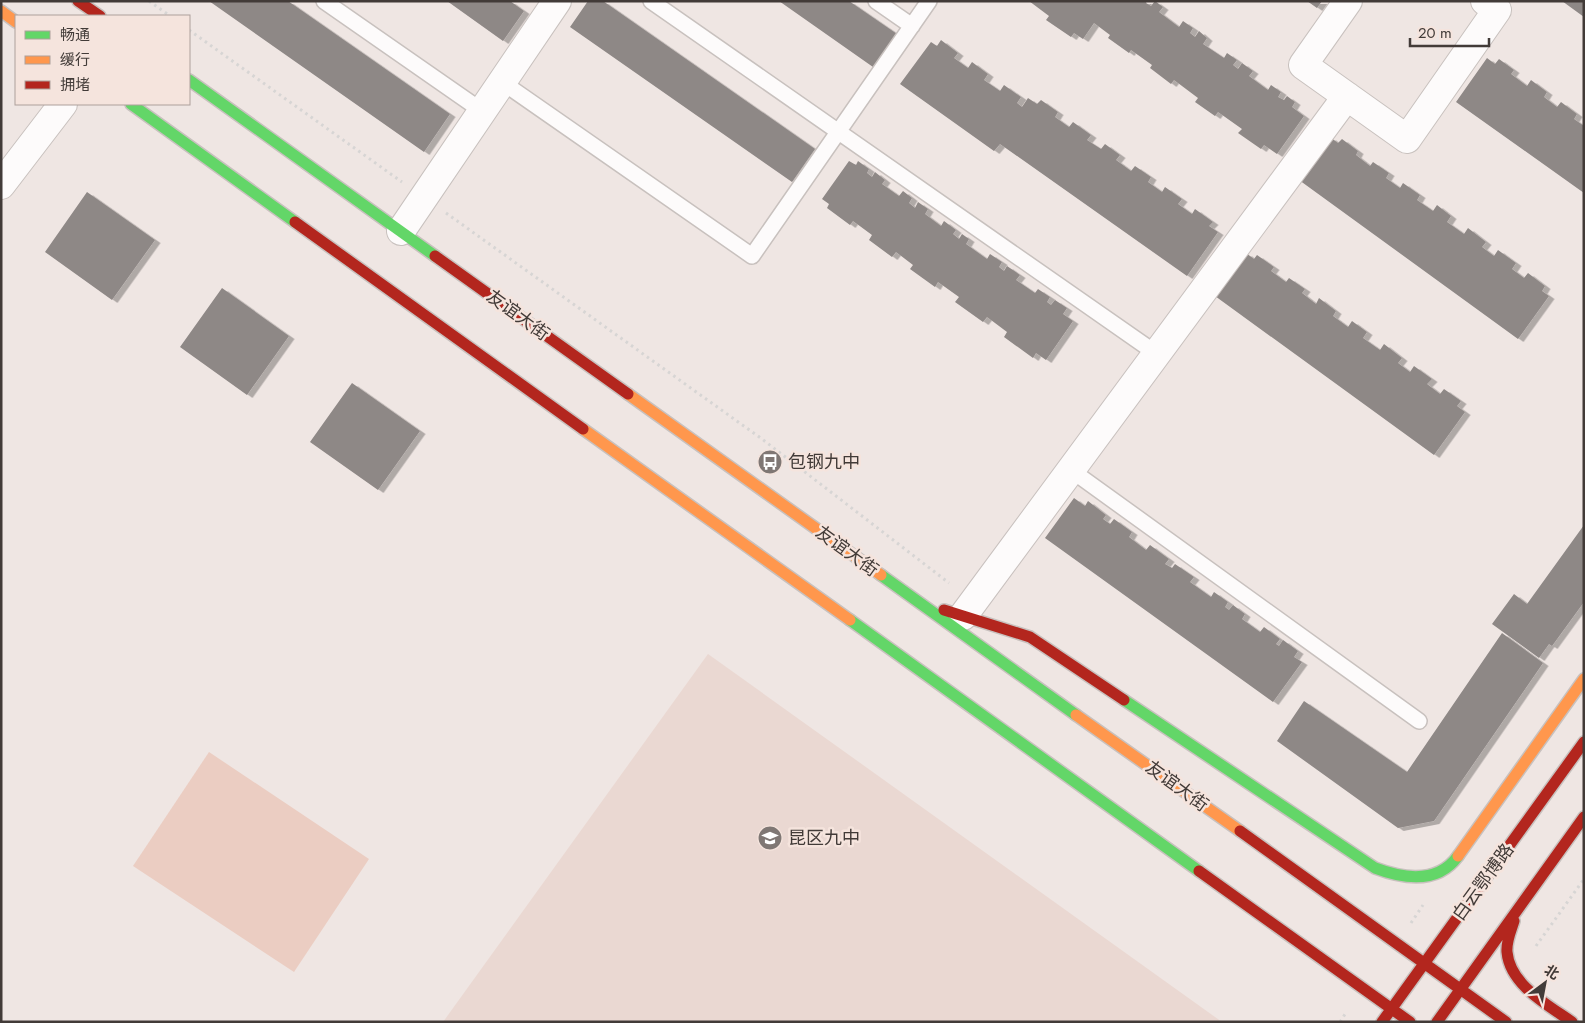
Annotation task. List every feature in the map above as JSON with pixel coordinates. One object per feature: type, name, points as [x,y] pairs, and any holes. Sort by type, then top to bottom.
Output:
[{"type":"main road","points":[[78,1],[99,15]]},
{"type":"main road","points":[[1,11],[15,21]]},
{"type":"main road","name":"友谊大街","points":[[190,81],[1506,1022]]},
{"type":"main road","points":[[131,105],[1410,1022]]},
{"type":"main road","points":[[921,604],[968,609],[1030,637],[1375,868],[1405,877],[1430,877],[1443,871],[1454,862],[1584,679]]},
{"type":"main road","name":"白云鄂博路","points":[[1382,1022],[1584,742]]},
{"type":"main road","points":[[1437,1022],[1584,817]]},
{"type":"main road","points":[[1517,910],[1508,941],[1507,953],[1510,964],[1528,990],[1572,1022]]},
{"type":"street","points":[[401,231],[557,1]]},
{"type":"street","points":[[1348,1],[1303,65],[1407,138],[1497,10],[1485,1]]},
{"type":"street","points":[[968,609],[1347,96]]},
{"type":"street","points":[[1,185],[62,105]]},
{"type":"lane","points":[[324,1],[482,111]]},
{"type":"lane","points":[[651,1],[1156,354]]},
{"type":"lane","points":[[876,1],[912,26]]},
{"type":"lane","points":[[502,82],[752,256],[929,1]]},
{"type":"lane","points":[[1071,470],[1419,721]]},
{"type":"path","points":[[149,1],[169,15]]},
{"type":"path","name":"友谊大街","points":[[190,31],[762,439],[968,609]]},
{"type":"shaded area","name":"昆区九中","points":[[708,654],[1222,1022],[443,1022]]},
{"type":"shaded area","points":[[209,752],[369,859],[294,972],[133,866]]},
{"type":"building","points":[[209,1],[288,1],[450,114],[424,152]]},
{"type":"building","points":[[447,1],[510,1],[524,11],[503,41]]},
{"type":"building","points":[[588,1],[603,1],[815,149],[792,182],[570,27]]},
{"type":"building","points":[[779,1],[849,1],[897,34],[873,67]]},
{"type":"building","points":[[1029,1],[1147,1],[1146,3],[1151,6],[1155,1],[1163,7],[1159,12],[1179,27],[1183,21],[1193,28],[1190,33],[1195,37],[1199,31],[1207,38],[1203,44],[1224,58],[1227,53],[1237,60],[1233,65],[1238,69],[1242,63],[1253,71],[1249,76],[1268,90],[1271,85],[1281,92],[1278,97],[1284,100],[1287,96],[1295,102],[1292,107],[1304,116],[1277,154],[1264,145],[1261,149],[1238,133],[1242,129],[1218,112],[1215,116],[1195,102],[1198,98],[1174,80],[1171,84],[1150,68],[1152,65],[1131,50],[1129,53],[1108,38],[1110,35],[1094,23],[1083,39],[1074,33],[1071,37],[1046,20],[1049,16]]},
{"type":"building","points":[[1307,1],[1322,1],[1317,8]]},
{"type":"building","points":[[1562,1],[1584,1],[1584,17]]},
{"type":"building","points":[[941,40],[958,53],[954,58],[968,68],[972,62],[988,74],[984,80],[1000,91],[1004,85],[1021,97],[1017,103],[1022,107],[1028,98],[1037,104],[1041,100],[1058,112],[1055,117],[1069,127],[1073,122],[1091,135],[1087,140],[1101,149],[1105,144],[1120,155],[1116,160],[1131,171],[1135,166],[1151,177],[1148,182],[1162,192],[1165,187],[1182,199],[1178,204],[1192,214],[1195,209],[1213,222],[1209,226],[1218,232],[1187,276],[1000,144],[994,151],[900,84],[931,42],[937,46]]},
{"type":"building","points":[[1487,58],[1495,64],[1499,59],[1514,70],[1511,74],[1527,86],[1531,80],[1547,92],[1544,97],[1557,107],[1561,102],[1577,114],[1574,119],[1584,126],[1584,193],[1456,102]]},
{"type":"building","points":[[1330,137],[1338,143],[1342,139],[1358,151],[1356,155],[1370,166],[1373,162],[1389,173],[1386,178],[1400,188],[1403,183],[1420,195],[1417,200],[1433,211],[1437,205],[1451,216],[1447,222],[1464,234],[1468,228],[1486,242],[1482,247],[1494,256],[1498,250],[1516,263],[1512,269],[1524,278],[1528,273],[1545,286],[1542,291],[1549,296],[1518,339],[1299,180]]},
{"type":"building","points":[[849,161],[856,165],[858,161],[869,169],[867,173],[872,177],[875,172],[885,180],[882,184],[899,196],[903,191],[912,198],[909,203],[915,208],[918,202],[928,209],[925,214],[941,226],[944,221],[956,230],[953,234],[959,239],[962,234],[969,239],[966,244],[987,259],[990,254],[1002,262],[999,267],[1004,271],[1007,266],[1020,275],[1016,280],[1035,293],[1038,289],[1050,297],[1047,302],[1051,305],[1055,300],[1067,308],[1063,314],[1073,321],[1046,360],[1036,353],[1033,358],[1004,337],[1007,332],[987,317],[983,322],[955,302],[959,297],[938,282],[935,287],[910,269],[913,265],[896,252],[892,257],[869,240],[872,235],[853,221],[850,225],[827,208],[829,204],[822,199]]},
{"type":"building","points":[[87,192],[155,240],[112,300],[45,252]]},
{"type":"building","points":[[1246,253],[1254,259],[1257,255],[1274,267],[1271,271],[1286,282],[1289,278],[1305,289],[1302,293],[1316,304],[1319,298],[1336,311],[1333,316],[1348,327],[1352,321],[1367,332],[1363,338],[1380,350],[1384,344],[1402,358],[1398,363],[1410,372],[1414,366],[1432,379],[1427,384],[1440,394],[1444,389],[1461,401],[1457,406],[1465,412],[1434,455],[1215,296]]},
{"type":"building","points":[[222,288],[289,336],[247,395],[180,347]]},
{"type":"building","points":[[352,383],[420,431],[378,490],[310,442]]},
{"type":"building","points":[[1074,498],[1085,506],[1088,501],[1106,515],[1103,519],[1110,524],[1114,519],[1132,532],[1129,537],[1146,550],[1150,545],[1169,559],[1165,564],[1172,568],[1175,564],[1194,577],[1190,582],[1211,597],[1214,592],[1228,602],[1225,607],[1229,610],[1233,605],[1245,614],[1242,619],[1260,632],[1264,627],[1280,639],[1276,644],[1279,646],[1283,640],[1298,651],[1294,657],[1302,662],[1273,702],[1045,538]]},
{"type":"building","points":[[1584,525],[1584,602],[1552,646],[1549,644],[1539,658],[1492,624],[1514,594],[1527,604]]},
{"type":"building","points":[[1502,633],[1543,663],[1434,821],[1398,828],[1277,741],[1304,701],[1407,772]]},
{"type":"traffic: fast","points":[[190,81],[435,256]]},
{"type":"traffic: fast","points":[[132,105],[295,222]]},
{"type":"traffic: fast","points":[[881,575],[1076,715]]},
{"type":"traffic: fast","points":[[850,620],[1199,871]]},
{"type":"traffic: fast","points":[[1124,700],[1375,868],[1397,875],[1420,877],[1441,871],[1458,856]]},
{"type":"traffic: slow","points":[[1,11],[15,21]]},
{"type":"traffic: slow","points":[[628,394],[881,575]]},
{"type":"traffic: slow","points":[[583,429],[850,620]]},
{"type":"traffic: slow","points":[[1458,856],[1584,679]]},
{"type":"traffic: slow","points":[[1076,715],[1240,831]]},
{"type":"traffic: jam","points":[[78,1],[99,15]]},
{"type":"traffic: jam","points":[[295,222],[583,429]]},
{"type":"traffic: jam","points":[[435,256],[628,394]]},
{"type":"traffic: jam","points":[[944,610],[1030,637],[1124,700]]},
{"type":"traffic: jam","points":[[1382,1022],[1584,742]]},
{"type":"traffic: jam","points":[[1437,1022],[1584,817]]},
{"type":"traffic: jam","points":[[1240,831],[1506,1022]]},
{"type":"traffic: jam","points":[[1199,871],[1410,1022]]},
{"type":"traffic: jam","points":[[1514,921],[1509,936],[1507,952],[1515,974],[1532,993],[1572,1022]]},
{"type":"place","name":"包钢九中","points":[[770,462]]},
{"type":"place","name":"昆区九中","points":[[770,838]]}]
